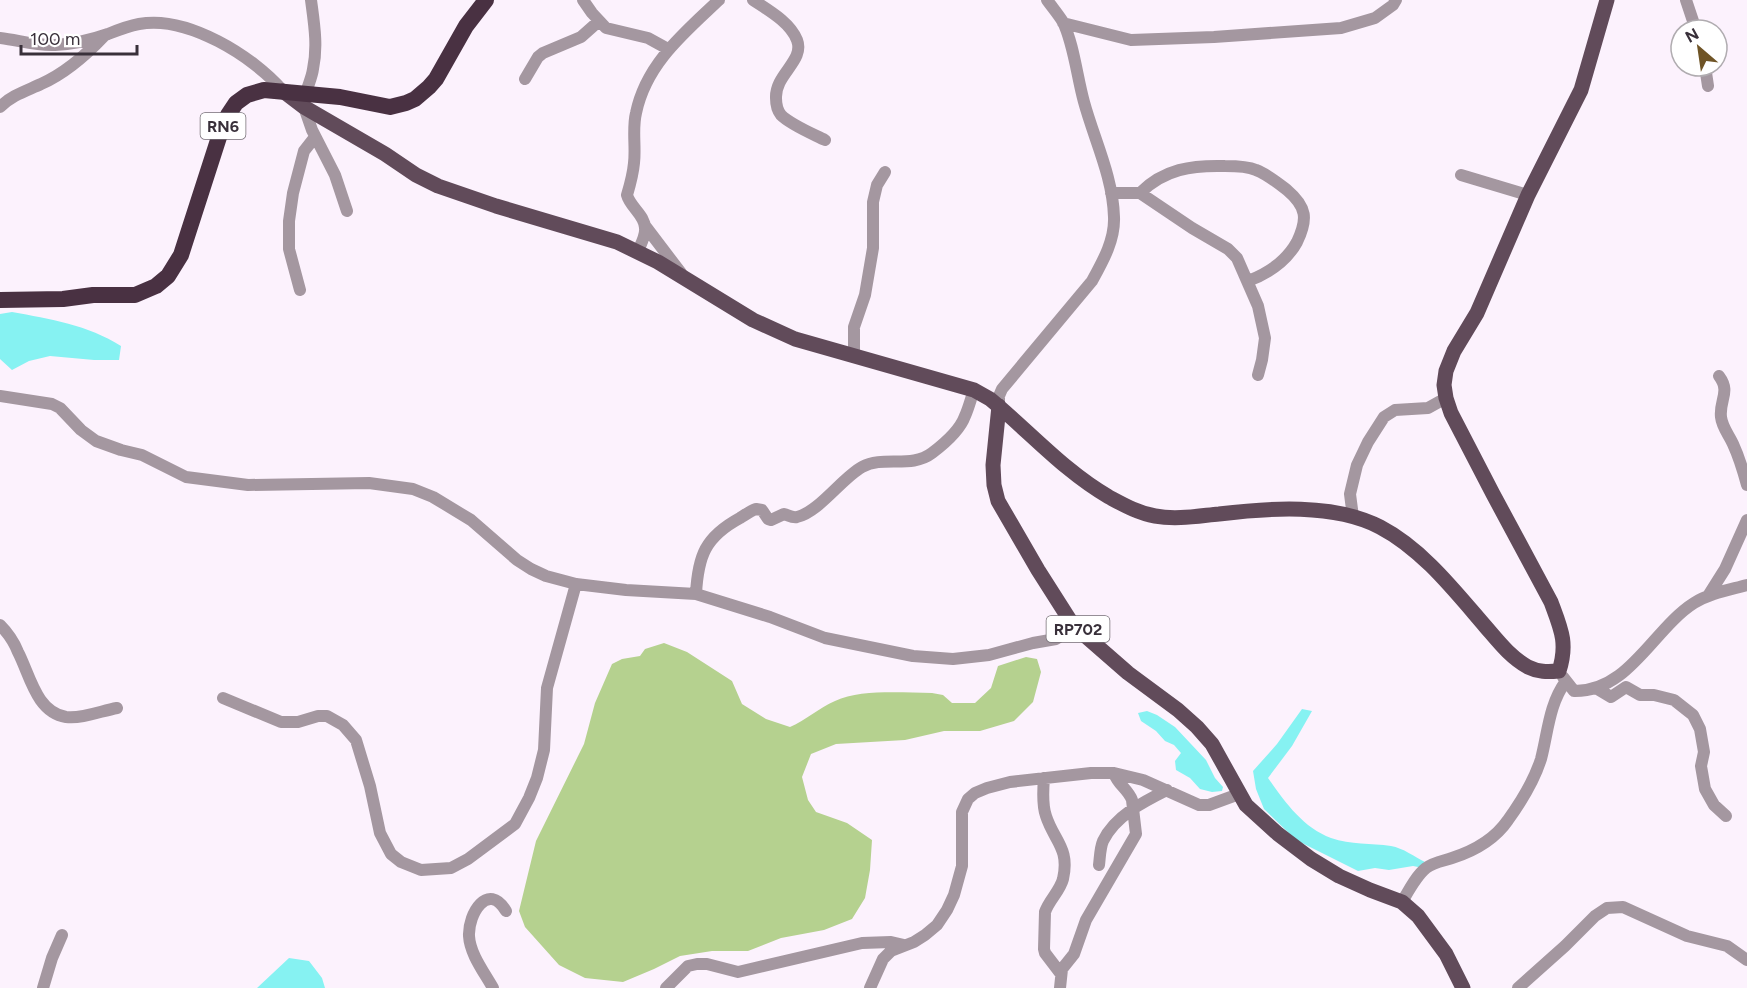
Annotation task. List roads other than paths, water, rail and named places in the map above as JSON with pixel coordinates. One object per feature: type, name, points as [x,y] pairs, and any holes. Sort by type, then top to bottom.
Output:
[{"type":"highway","name":"RN6","points":[[0,300],[135,295],[156,286],[168,276],[181,255],[217,144],[228,115],[236,103],[247,95],[264,90],[283,91],[305,100],[390,107],[406,103],[415,99],[436,79],[466,26],[486,0]]},
{"type":"main road","points":[[305,100],[416,175],[438,186],[617,242],[638,251],[753,320],[806,343],[974,390],[999,406],[1083,481],[1137,511],[1156,516],[1177,517],[1264,509],[1292,509],[1323,511],[1353,517],[1376,525],[1397,536],[1418,553],[1509,654],[1529,667],[1563,676],[1563,641],[1551,602],[1451,413],[1444,386],[1446,371],[1454,351],[1477,313],[1528,195],[1581,90],[1607,0]]},
{"type":"main road","name":"RP702","points":[[999,406],[993,465],[998,501],[1073,625],[1128,673],[1197,727],[1218,754],[1246,805],[1270,828],[1311,859],[1339,876],[1402,902],[1418,916],[1446,954],[1463,988]]},
{"type":"street","points":[[311,0],[315,31],[314,69],[305,100],[315,137],[335,175],[347,210]]},
{"type":"street","points":[[583,0],[606,28],[648,39],[668,49]]},
{"type":"street","points":[[685,278],[628,200],[627,195],[634,164],[634,124],[641,96],[658,61],[718,0]]},
{"type":"street","points":[[753,0],[789,27],[798,44],[795,61],[783,74],[776,90],[777,108],[786,119],[825,140]]},
{"type":"street","points":[[999,406],[1002,389],[1092,281],[1103,262],[1113,231],[1111,193],[1084,104],[1071,46],[1063,22],[1047,0]]},
{"type":"street","points":[[1063,22],[1131,40],[1214,37],[1341,28],[1375,18],[1396,0]]},
{"type":"street","points":[[1686,0],[1692,18]]},
{"type":"street","points":[[525,79],[538,57],[543,53],[581,37],[598,21]]},
{"type":"street","points":[[0,38],[54,45],[80,42],[134,25],[147,23],[168,25],[212,37],[239,53],[265,73],[283,91]]},
{"type":"street","points":[[0,107],[23,91],[41,84],[72,66],[105,35]]},
{"type":"street","points":[[1707,78],[1708,86]]},
{"type":"street","points":[[300,290],[290,249],[289,222],[293,192],[304,151],[315,137]]},
{"type":"street","points":[[1140,193],[1167,174],[1194,166],[1231,166],[1257,170],[1291,194],[1304,210],[1305,217],[1294,248],[1277,266],[1262,276],[1248,281]]},
{"type":"street","points":[[854,357],[854,327],[865,295],[873,248],[873,202],[877,185],[885,172]]},
{"type":"street","points":[[1461,175],[1528,195]]},
{"type":"street","points":[[1111,193],[1140,193],[1228,249],[1240,263],[1258,306],[1265,338],[1258,375]]},
{"type":"street","points":[[638,251],[646,227]]},
{"type":"street","points":[[1719,376],[1725,386],[1721,413],[1723,425],[1744,469],[1747,485]]},
{"type":"street","points":[[696,594],[698,565],[702,553],[708,542],[719,531],[756,509],[762,510],[771,520],[784,514],[800,516],[834,492],[854,473],[872,463],[918,461],[925,458],[958,427],[965,416],[974,390]]},
{"type":"street","points":[[0,396],[52,404],[60,408],[81,430],[96,441],[142,455],[186,477],[248,485],[369,483],[413,489],[433,497],[471,520],[517,560],[546,576],[576,584],[626,590],[696,594],[770,617],[825,638],[913,656],[953,659],[989,655],[1056,639],[1065,634],[1073,625]]},
{"type":"street","points":[[1353,517],[1350,494],[1357,465],[1384,417],[1395,410],[1428,408],[1446,398]]},
{"type":"street","points":[[1707,596],[1725,568],[1747,520]]},
{"type":"street","points":[[223,698],[281,722],[298,722],[318,716],[327,716],[343,724],[356,740],[370,786],[380,832],[391,855],[421,870],[451,868],[468,859],[515,824],[530,798],[544,750],[547,688],[576,584]]},
{"type":"street","points":[[1563,676],[1574,691],[1596,688],[1624,672],[1678,616],[1693,604],[1707,596],[1747,585]]},
{"type":"street","points":[[0,625],[18,650],[37,694],[52,712],[67,717],[117,708]]},
{"type":"street","points":[[1402,902],[1426,868],[1478,847],[1496,834],[1507,822],[1528,789],[1540,761],[1554,700],[1563,676]]},
{"type":"street","points":[[1596,688],[1611,697],[1626,687],[1640,695],[1666,697],[1680,704],[1693,715],[1700,729],[1704,752],[1701,766],[1705,789],[1714,805],[1726,816]]},
{"type":"street","points":[[870,988],[883,959],[891,951],[914,942],[937,925],[947,910],[962,866],[962,812],[968,799],[975,793],[1010,782],[1091,773],[1114,773],[1143,780],[1199,805],[1209,805],[1239,794]]},
{"type":"street","points":[[1060,988],[1062,969],[1074,954],[1086,920],[1136,834],[1131,795],[1118,782],[1114,773]]},
{"type":"street","points":[[1044,778],[1044,812],[1064,855],[1063,880],[1045,912],[1044,949],[1061,974]]},
{"type":"street","points":[[1099,865],[1101,848],[1109,831],[1116,823],[1134,808],[1167,790]]},
{"type":"street","points":[[493,988],[473,950],[469,937],[470,924],[473,913],[489,899],[499,901],[506,911]]},
{"type":"street","points":[[1518,988],[1595,916],[1615,906],[1623,907],[1687,936],[1727,946],[1747,960]]},
{"type":"street","points":[[43,988],[52,958],[62,936]]},
{"type":"street","points":[[666,988],[688,966],[697,964],[707,964],[738,972],[862,943],[891,942],[904,945]]},
{"type":"water","points":[[12,312],[68,324],[95,333],[121,346],[119,360],[50,356],[29,361],[12,370],[0,359],[0,314]]},
{"type":"water","points":[[1302,709],[1312,711],[1292,746],[1268,778],[1281,796],[1303,821],[1321,833],[1346,842],[1395,847],[1425,862],[1423,868],[1413,866],[1389,870],[1375,868],[1358,871],[1296,840],[1264,809],[1256,789],[1253,771],[1277,744]]},
{"type":"water","points":[[1147,711],[1175,727],[1206,760],[1215,778],[1223,787],[1222,791],[1212,792],[1200,789],[1190,778],[1176,770],[1175,761],[1181,753],[1174,745],[1165,741],[1156,731],[1141,721],[1138,713]]},
{"type":"water","points":[[289,958],[309,961],[322,978],[325,988],[257,988]]}]
